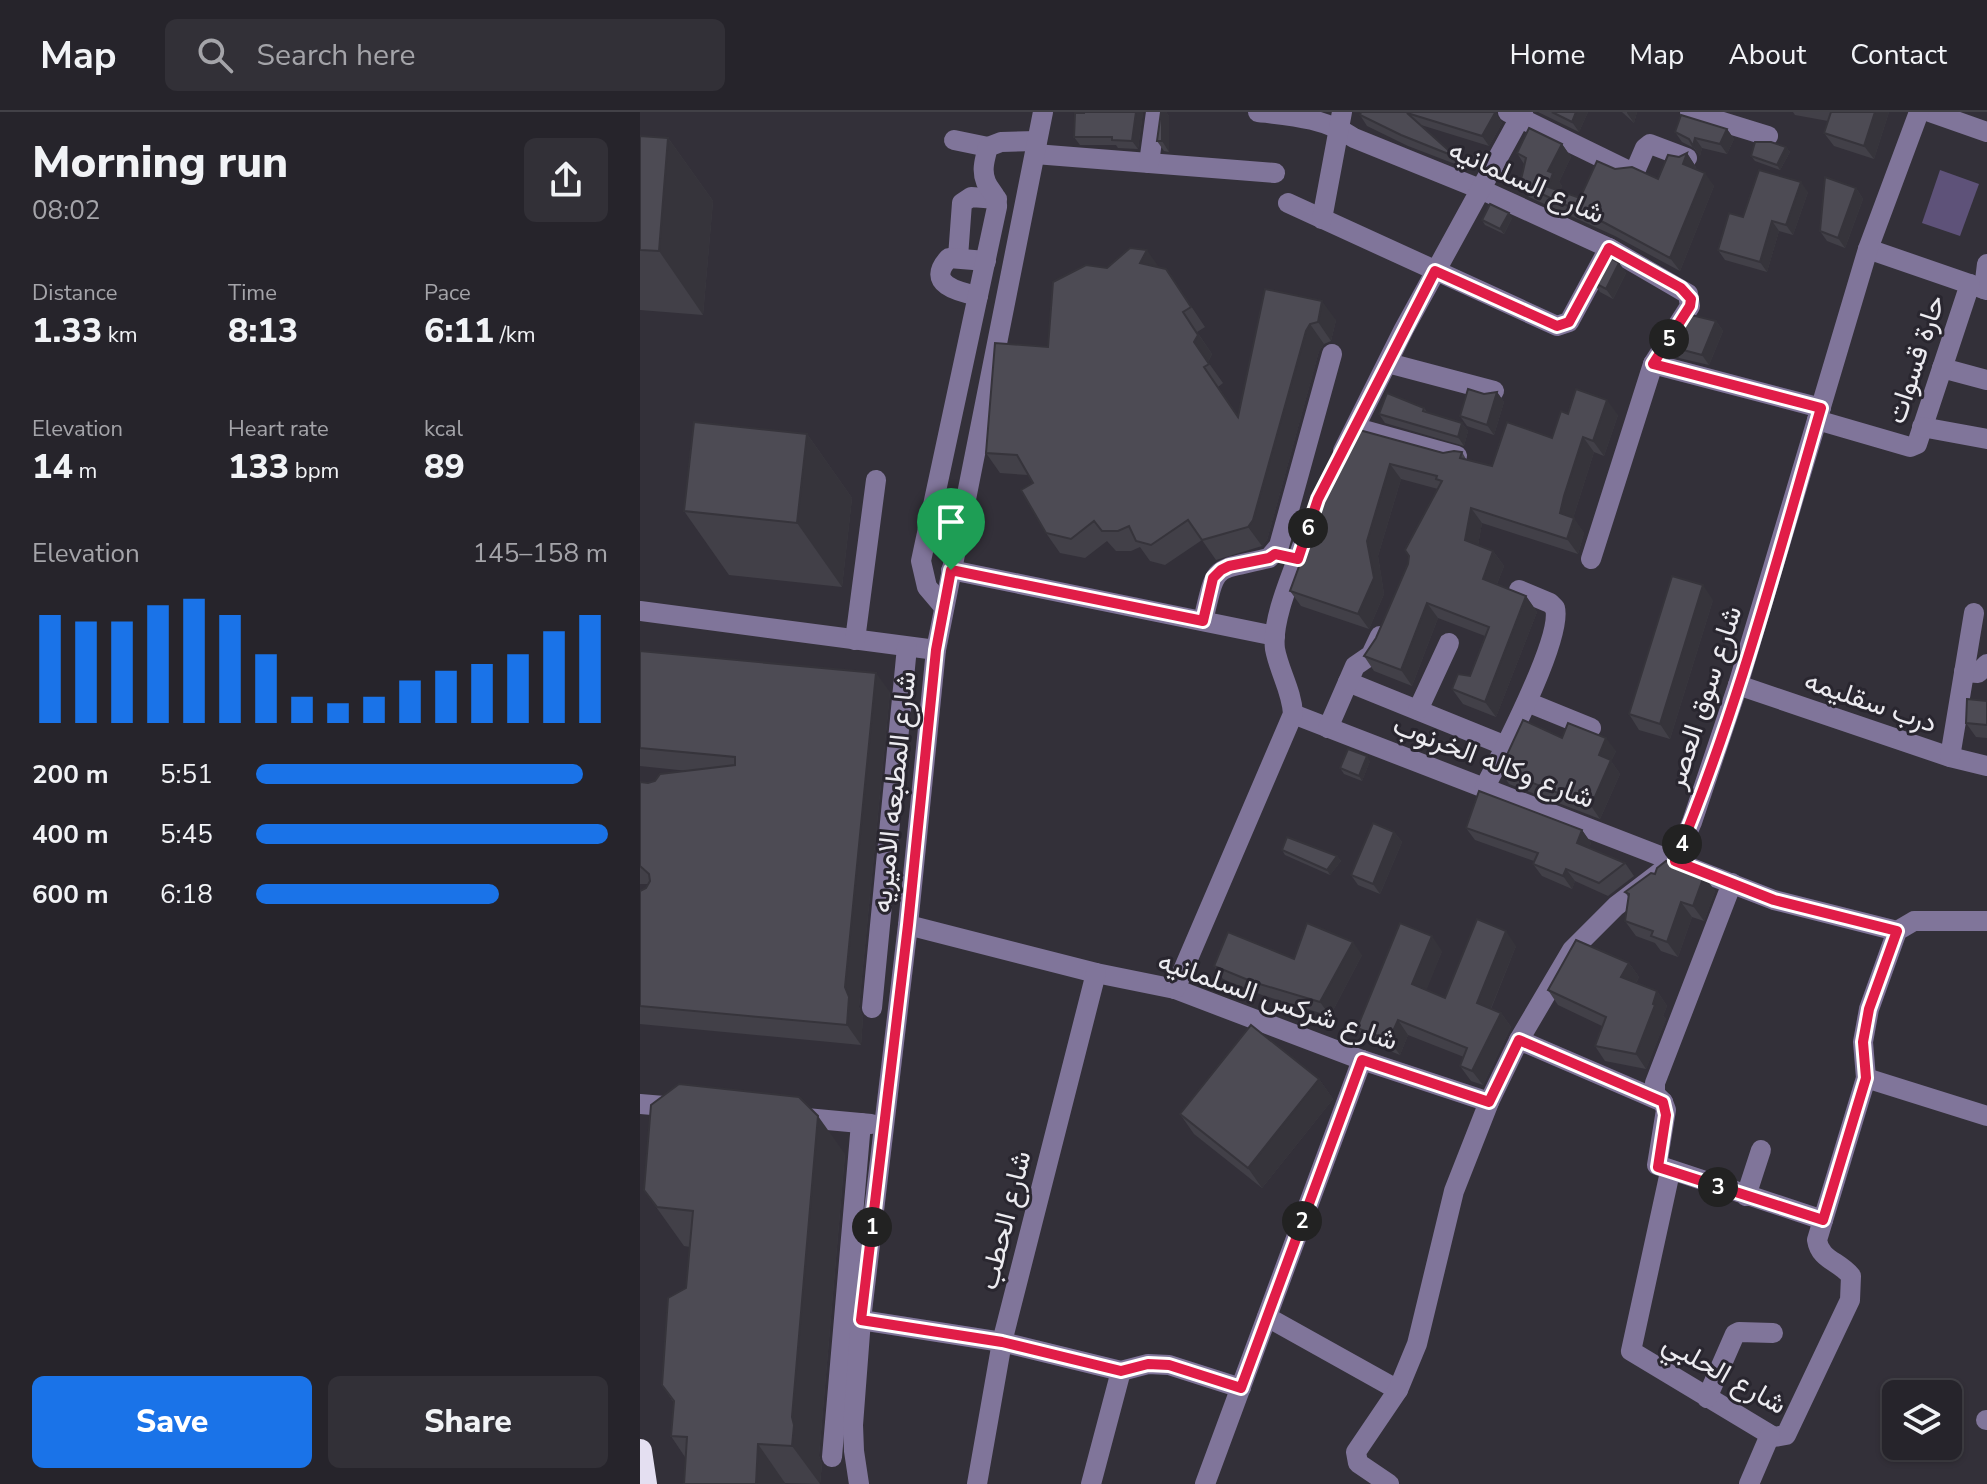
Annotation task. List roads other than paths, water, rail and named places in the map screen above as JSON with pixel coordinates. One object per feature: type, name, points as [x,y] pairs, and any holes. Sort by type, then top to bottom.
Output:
[{"type":"highway","points":[[640,1451],[645,1484]]},
{"type":"street","name":"شارع المطبعه الاميريه","points":[[859,1484],[853,1425],[861,1320],[908,925],[936,650],[1043,112]]},
{"type":"street","points":[[1149,163],[1156,112]]},
{"type":"street","name":"شارع السلمانيه","points":[[1258,112],[1340,120],[1354,138],[1480,189],[1609,248],[1681,288],[1691,299],[1690,306],[1653,364]]},
{"type":"street","points":[[1690,112],[1768,136]]},
{"type":"street","name":"شارع سوق العصر","points":[[1389,1484],[1358,1463],[1357,1449],[1398,1390],[1417,1344],[1454,1191],[1489,1102],[1519,1040],[1572,950],[1616,906],[1675,861],[1692,822],[1738,685],[1868,249],[1919,112]]},
{"type":"street","points":[[1930,112],[1987,132]]},
{"type":"street","points":[[1337,463],[1517,114],[1629,171],[1636,169],[1646,146],[1650,144],[1687,158]]},
{"type":"street","points":[[1322,219],[1340,120]]},
{"type":"street","points":[[954,140],[988,147],[1001,142],[1149,163],[1275,173]]},
{"type":"street","points":[[944,607],[927,587],[921,561],[997,199],[984,173],[988,147]]},
{"type":"street","points":[[958,257],[962,203],[971,197],[997,199]]},
{"type":"street","points":[[1288,203],[1557,326],[1569,322],[1609,248]]},
{"type":"street","points":[[1868,249],[1980,287]]},
{"type":"street","points":[[978,296],[951,290],[945,285],[942,279],[943,263],[949,258],[958,257],[986,261]]},
{"type":"street","name":"حارة قسوات","points":[[1819,414],[1910,447],[1917,444],[1942,368],[1980,287],[1987,264]]},
{"type":"street","points":[[1210,622],[1213,578],[1229,566],[1269,558],[1279,546],[1332,354]]},
{"type":"street","points":[[1388,363],[1494,391]]},
{"type":"street","points":[[1591,559],[1653,364],[1819,414]]},
{"type":"street","points":[[1942,368],[1987,380]]},
{"type":"street","points":[[1922,427],[1987,439]]},
{"type":"street","points":[[1356,428],[1457,456]]},
{"type":"street","points":[[855,640],[876,480]]},
{"type":"street","points":[[1175,989],[1293,714],[1275,636],[1313,514]]},
{"type":"street","points":[[1275,554],[1298,559]]},
{"type":"street","points":[[951,570],[1275,636]]},
{"type":"street","points":[[1485,787],[1539,675],[1557,614],[1550,603],[1519,590]]},
{"type":"street","points":[[640,611],[936,650]]},
{"type":"street","points":[[1950,757],[1974,613]]},
{"type":"street","points":[[1328,728],[1358,662],[1371,655],[1385,624]]},
{"type":"street","points":[[1418,710],[1449,643]]},
{"type":"street","points":[[872,1008],[907,647]]},
{"type":"street","points":[[1964,672],[1978,673],[1987,664]]},
{"type":"street","points":[[1348,682],[1506,746]]},
{"type":"street","name":"درب سقليمه","points":[[1738,685],[1950,757],[1987,766]]},
{"type":"street","points":[[1527,702],[1591,728]]},
{"type":"street","name":"شارع وكاله الخرنوب","points":[[1293,714],[1774,900],[1897,931]]},
{"type":"street","name":"شارع الحلبي","points":[[1732,883],[1655,1083],[1655,1094],[1663,1102],[1666,1115],[1656,1164],[1670,1172],[1631,1348],[1635,1355],[1707,1398],[1778,1435]]},
{"type":"street","points":[[1749,1484],[1850,1300],[1851,1276],[1843,1266],[1824,1256],[1817,1240],[1866,1078],[1863,1042],[1869,1009],[1897,931],[1914,921],[1987,921]]},
{"type":"street","name":"شارع شركس السلمانيه","points":[[908,925],[1096,973],[1175,989],[1362,1060],[1489,1102]]},
{"type":"street","name":"شارع الحطب","points":[[977,1484],[1002,1342],[1096,973]]},
{"type":"street","points":[[1519,1040],[1663,1102]]},
{"type":"street","points":[[1205,1484],[1362,1060]]},
{"type":"street","points":[[1866,1078],[1987,1116]]},
{"type":"street","points":[[640,1104],[703,1109]]},
{"type":"street","points":[[782,1116],[884,1125]]},
{"type":"street","points":[[832,1457],[861,1123]]},
{"type":"street","points":[[1746,1196],[1761,1150]]},
{"type":"street","points":[[1670,1172],[1823,1220]]},
{"type":"street","points":[[1267,1317],[1398,1390]]},
{"type":"street","points":[[861,1320],[1002,1342],[1121,1371],[1157,1363],[1241,1388]]},
{"type":"street","points":[[1707,1398],[1735,1334],[1773,1333]]},
{"type":"street","points":[[1091,1484],[1121,1371]]}]
